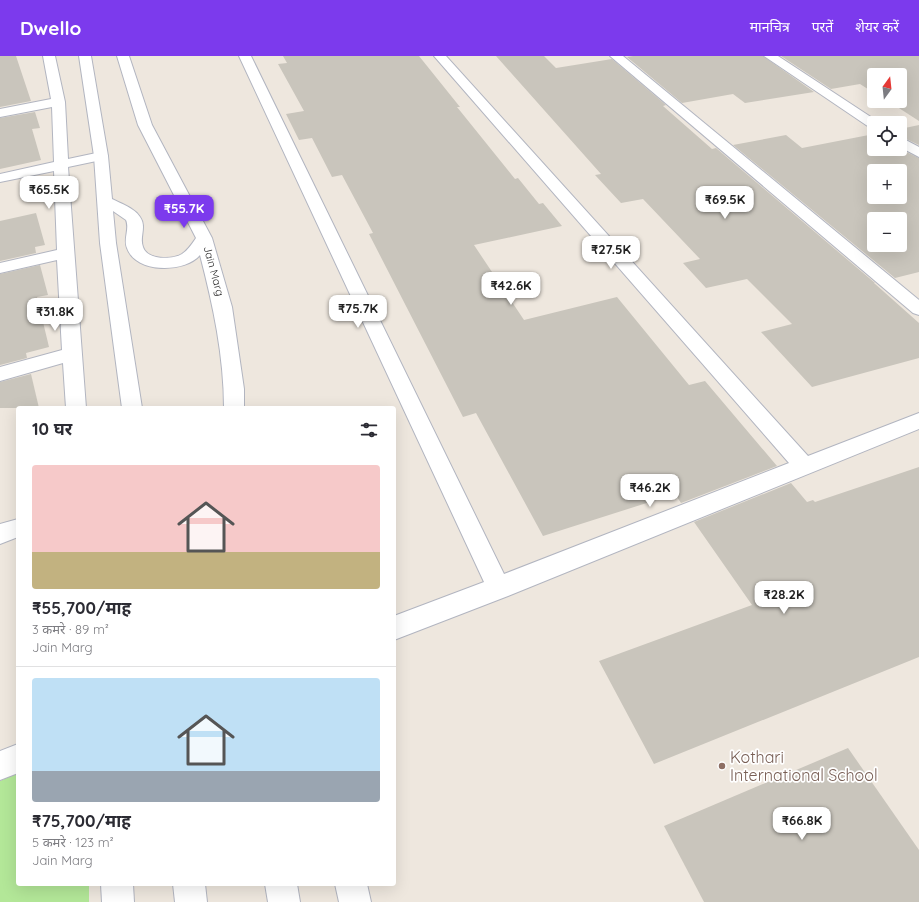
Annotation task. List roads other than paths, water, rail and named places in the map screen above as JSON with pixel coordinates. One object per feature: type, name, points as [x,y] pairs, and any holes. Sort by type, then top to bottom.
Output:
[{"type":"street","points":[[49,56],[58,102],[65,253],[76,406]]},
{"type":"street","points":[[85,56],[101,156],[108,243],[132,406]]},
{"type":"street","name":"Jain Marg","points":[[123,56],[145,125],[204,238],[223,307],[234,389],[234,406]]},
{"type":"street","points":[[245,56],[499,588]]},
{"type":"street","points":[[440,56],[804,466]]},
{"type":"street","points":[[616,56],[919,309]]},
{"type":"street","points":[[770,56],[867,119]]},
{"type":"street","points":[[0,113],[58,102]]},
{"type":"street","points":[[0,178],[101,156]]},
{"type":"street","points":[[105,201],[130,215],[135,222],[134,244],[137,252],[144,259],[158,263],[184,260],[192,255],[204,238]]},
{"type":"street","points":[[0,268],[65,253]]},
{"type":"street","points":[[0,374],[71,354]]},
{"type":"street","points":[[396,627],[499,588],[919,421]]},
{"type":"street","points":[[0,534],[16,529]]},
{"type":"street","points":[[0,766],[16,759]]},
{"type":"street","points":[[117,886],[118,902]]},
{"type":"street","points":[[189,886],[191,902]]},
{"type":"street","points":[[281,886],[284,902]]},
{"type":"street","points":[[351,886],[355,902]]},
{"type":"place","name":"Kothari International School","points":[[722,766]]}]
